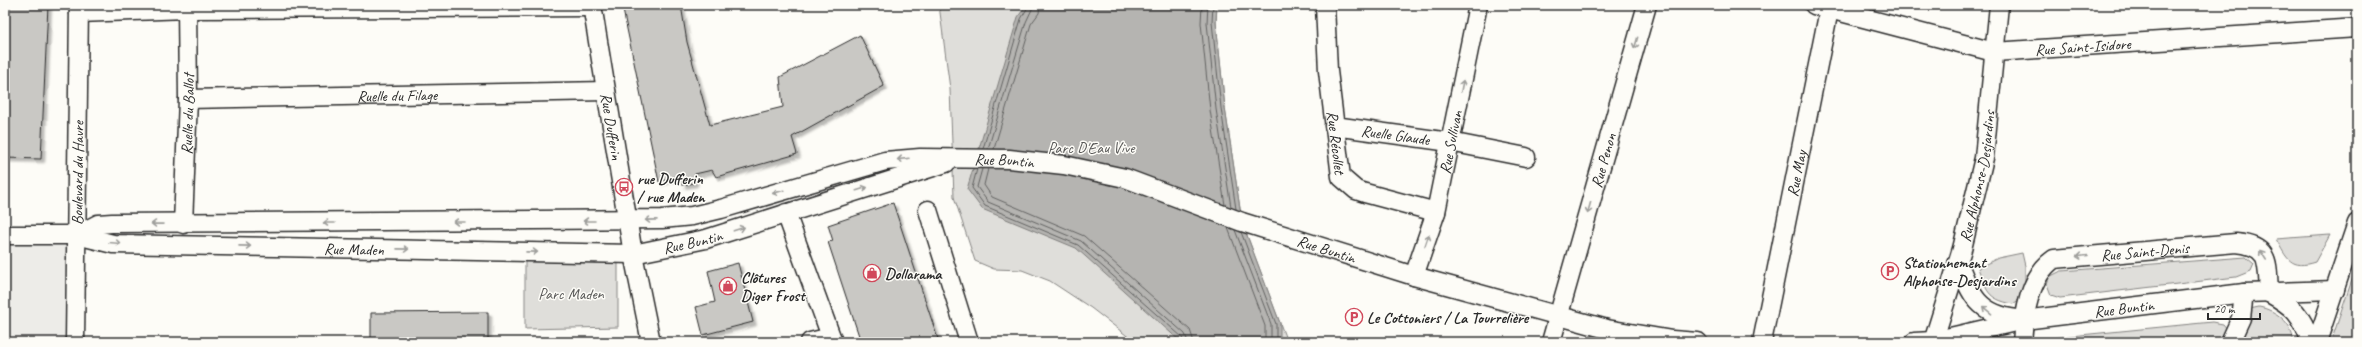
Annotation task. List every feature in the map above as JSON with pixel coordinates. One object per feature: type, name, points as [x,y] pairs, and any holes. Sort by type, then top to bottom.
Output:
[{"type":"street","name":"Rue Récollet","points":[[1325,5],[1328,71],[1339,169],[1342,177],[1347,184],[1365,193],[1436,212]]},
{"type":"street","name":"Rue Sullivan","points":[[1414,276],[1436,212],[1478,5]]},
{"type":"street","name":"Rue Penon","points":[[1551,342],[1647,5]]},
{"type":"street","name":"Rue Alphonse-Desjardins","points":[[1933,342],[1958,262],[1984,158],[1999,5]]},
{"type":"street","points":[[79,9],[187,7],[592,6]]},
{"type":"street","name":"Rue Dufferin","points":[[592,6],[633,254],[651,342]]},
{"type":"street","name":"Rue Saint-Isidore","points":[[1824,6],[1994,52],[2357,28]]},
{"type":"street","name":"Rue May","points":[[1762,342],[1824,6]]},
{"type":"street","name":"Ruelle du Ballot","points":[[183,224],[188,99],[187,7]]},
{"type":"street","name":"Boulevard du Havre","points":[[75,342],[79,9]]},
{"type":"street","name":"Ruelle du Filage","points":[[188,99],[606,91]]},
{"type":"street","name":"Ruelle Glaude","points":[[1334,126],[1450,142],[1526,157]]},
{"type":"street","name":"Rue Buntin","points":[[628,220],[692,216],[885,161],[920,158],[1009,158],[1064,165],[1125,178],[1242,222],[1317,246],[1414,276],[1558,316],[1622,331],[1672,340],[1698,342]]},
{"type":"street","name":"Rue Buntin","points":[[633,254],[706,239],[964,159]]},
{"type":"street","points":[[928,210],[969,342]]},
{"type":"street","points":[[786,213],[832,340],[810,342]]},
{"type":"street","name":"Rue Maden","points":[[77,235],[98,224],[628,220]]},
{"type":"street","points":[[2317,342],[2357,223]]},
{"type":"street","name":"Rue Maden","points":[[5,235],[77,235],[113,244],[633,254]]},
{"type":"street","name":"Rue Saint-Denis","points":[[2024,320],[2032,291],[2046,264],[2054,259],[2076,256],[2236,243],[2252,244],[2261,251],[2267,262],[2269,293]]},
{"type":"street","points":[[1958,262],[1969,291],[1986,309],[1992,314],[2002,317],[2024,320],[2022,342]]},
{"type":"street","name":"Rue Buntin","points":[[1914,342],[1933,342],[2024,320],[2244,293],[2335,290]]},
{"type":"street","points":[[2230,342],[2241,318],[2244,293]]},
{"type":"street","points":[[2269,293],[2288,304],[2304,321],[2311,342]]},
{"type":"shaded area","points":[[77,235],[75,342],[5,342],[5,237]]},
{"type":"green space","name":"Parc D'Eau Vive","points":[[939,5],[1217,5],[1216,22],[1225,108],[1242,222],[1287,342],[1135,342],[1091,308],[1050,281],[1022,270],[994,269],[975,261],[954,197],[950,89]]},
{"type":"green space","points":[[2330,235],[2315,262],[2300,265],[2295,264],[2287,257],[2276,239]]},
{"type":"green space","points":[[2022,253],[2025,266],[2025,295],[2013,304],[1998,300],[1989,293],[1978,268],[1998,258]]},
{"type":"green space","points":[[2246,257],[2254,264],[2251,271],[2236,277],[2060,298],[2051,295],[2047,284],[2049,277],[2061,271]]},
{"type":"green space","name":"Parc Maden","points":[[525,258],[618,260],[618,327],[525,329]]},
{"type":"green space","points":[[2357,265],[2357,342],[2331,342]]},
{"type":"green space","points":[[2259,307],[2277,314],[2287,323],[2293,342],[2242,342],[2245,310]]},
{"type":"green space","points":[[2212,322],[2223,324],[2228,330],[2225,340],[2221,342],[2038,342],[2050,338]]},
{"type":"water","name":"Parc D'Eau Vive","points":[[1026,5],[1217,5],[1216,22],[1225,108],[1242,222],[1280,323],[1280,342],[1181,342],[1076,248],[982,209],[967,189],[1018,17]]},
{"type":"building","points":[[5,5],[48,5],[41,159],[5,158]]},
{"type":"building","points":[[622,5],[681,5],[687,42],[710,125],[783,107],[780,77],[860,35],[884,86],[792,137],[797,154],[716,177],[712,170],[695,174],[694,183],[682,185],[682,175],[659,182]]},
{"type":"building","points":[[893,203],[939,342],[861,342],[828,242],[833,241],[828,225]]},
{"type":"building","name":"Clôtures Diger Frost","points":[[738,263],[753,322],[703,335],[696,307],[715,302],[708,271]]},
{"type":"building","points":[[488,312],[488,342],[371,342],[371,313]]},
{"type":"building","points":[[299,341],[299,342],[229,342]]},
{"type":"place","name":"rue Dufferin / rue Maden","points":[[624,187]]},
{"type":"place","name":"Stationnement Alphonse-Desjardins","points":[[1890,271]]},
{"type":"place","name":"Dollarama","points":[[872,273]]},
{"type":"place","name":"Clôtures Diger Frost","points":[[728,286]]},
{"type":"place","name":"Le Cottoniers / La Tourrelière","points":[[1354,317]]}]
